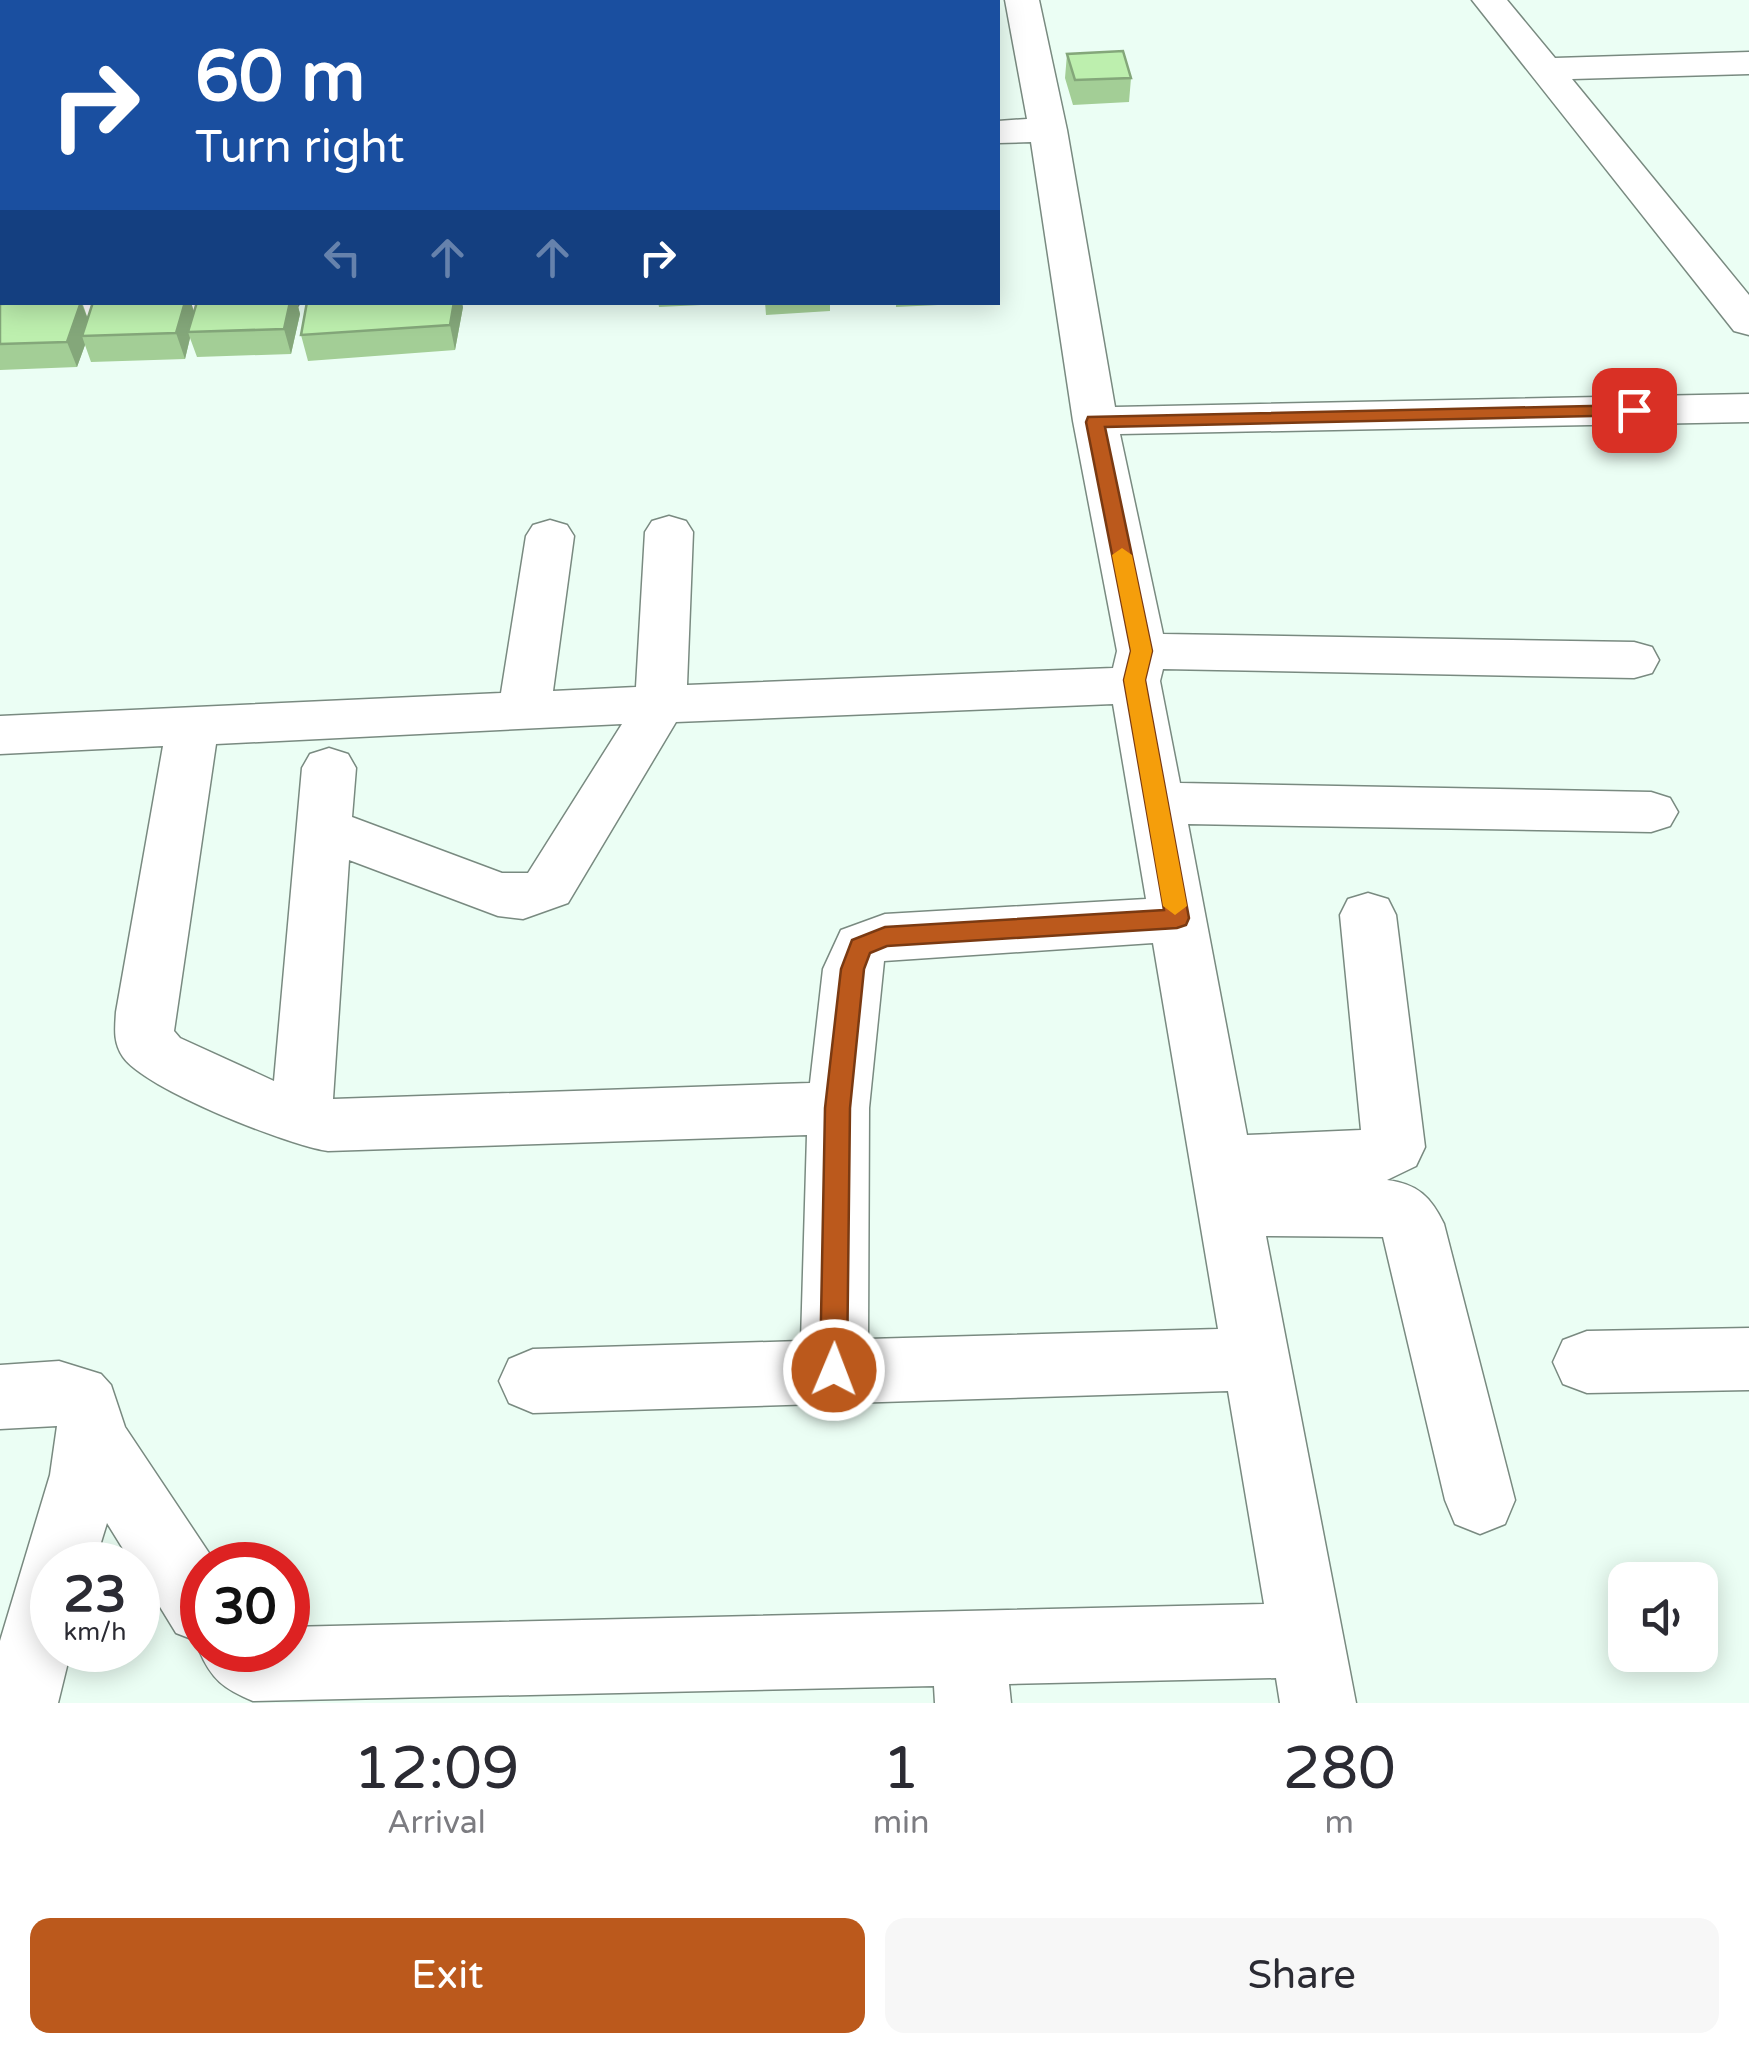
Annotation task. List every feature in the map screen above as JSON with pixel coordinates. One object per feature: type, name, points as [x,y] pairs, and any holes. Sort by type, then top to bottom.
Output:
[{"type":"street","points":[[1489,0],[1729,268],[1749,322]]},
{"type":"street","points":[[310,1671],[402,1682],[1312,1671],[1177,918],[1048,130],[1018,29]]},
{"type":"street","points":[[1547,69],[1749,63]]},
{"type":"street","points":[[1000,132],[1048,130]]},
{"type":"street","points":[[0,315],[165,305]]},
{"type":"street","points":[[1095,422],[1749,408]]},
{"type":"street","points":[[324,828],[498,894],[523,897],[548,888],[660,704],[669,532]]},
{"type":"street","points":[[524,710],[550,536]]},
{"type":"street","points":[[0,735],[660,704],[1100,689],[1138,666],[1634,660]]},
{"type":"street","points":[[193,726],[145,1012],[144,1039],[160,1056],[300,1121],[328,1125],[838,1108]]},
{"type":"street","points":[[300,1121],[329,768]]},
{"type":"street","points":[[1158,802],[1652,812]]},
{"type":"street","points":[[1225,1186],[1378,1156],[1394,1147],[1368,915]]},
{"type":"street","points":[[834,1370],[838,1108],[852,969],[861,946],[885,936],[1177,918]]},
{"type":"street","points":[[1225,1186],[1398,1210],[1412,1224],[1480,1500]]},
{"type":"street","points":[[533,1381],[1256,1359]]},
{"type":"street","points":[[1587,1362],[1749,1359]]},
{"type":"street","points":[[0,1396],[62,1392],[82,1399],[92,1413],[93,1439],[64,1542]]},
{"type":"street","points":[[93,1439],[180,1572]]},
{"type":"street","points":[[20,1703],[30,1666]]},
{"type":"building","points":[[1123,51],[1131,78],[1075,80],[1067,54]]},
{"type":"building","points":[[0,305],[80,305],[67,342],[0,344]]},
{"type":"building","points":[[92,305],[184,305],[176,333],[82,336]]},
{"type":"building","points":[[196,305],[289,305],[284,329],[188,332]]},
{"type":"building","points":[[306,305],[453,305],[450,325],[301,335]]},
{"type":"slow traffic","points":[[1122,555],[1142,651],[1134,680],[1175,906]]},
{"type":"route","points":[[834,1370],[838,1108],[852,969],[861,946],[885,936],[1177,918],[1134,680],[1142,651],[1095,422],[1634,410]]}]
